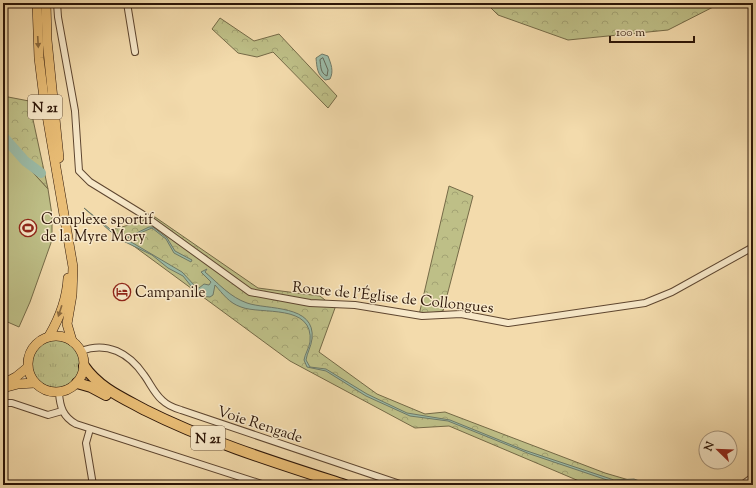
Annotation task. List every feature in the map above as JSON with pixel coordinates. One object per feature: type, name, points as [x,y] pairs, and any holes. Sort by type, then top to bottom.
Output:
[{"type":"highway","name":"N 21","points":[[84,366],[91,377],[107,389],[181,427],[229,446],[344,485]]},
{"type":"highway","name":"N 21","points":[[76,383],[99,390],[176,431],[220,450],[324,485]]},
{"type":"main road","name":"N 21","points":[[37,3],[39,58],[44,98],[64,210],[73,281],[67,324],[72,341]]},
{"type":"main road","name":"N 21","points":[[46,3],[48,47],[64,210]]},
{"type":"main road","name":"N 21","points":[[49,336],[56,323],[68,281],[69,245]]},
{"type":"main road","points":[[49,336],[65,337],[72,341],[81,351],[84,366],[82,376],[76,383],[71,388],[59,393],[46,391],[34,383],[27,368],[29,353],[34,345],[49,336]]},
{"type":"main road","points":[[3,384],[16,377],[27,368]]},
{"type":"main road","points":[[3,388],[18,384],[34,383]]},
{"type":"street","points":[[34,3],[37,23]]},
{"type":"street","name":"Route de l’Église de Collongues","points":[[57,3],[58,17],[75,111],[79,171],[90,182],[142,214],[250,292],[310,303],[355,305],[422,316],[462,314],[508,323],[645,303],[672,292],[753,247]]},
{"type":"street","points":[[127,3],[135,52]]},
{"type":"street","name":"Voie Rengade","points":[[81,351],[106,347],[130,357],[145,375],[158,396],[172,406],[403,485]]},
{"type":"street","points":[[59,393],[62,411],[71,421],[90,429],[265,485]]},
{"type":"street","points":[[3,403],[12,404],[48,415],[62,411]]},
{"type":"street","points":[[90,429],[86,443],[93,485]]},
{"type":"street","points":[[742,485],[753,477]]},
{"type":"green space","points":[[486,3],[721,3],[668,30],[568,40],[498,15]]},
{"type":"green space","points":[[220,18],[254,41],[279,34],[337,96],[328,108],[273,52],[257,57],[238,53],[212,29]]},
{"type":"green space","points":[[3,96],[29,101],[48,189],[3,140]]},
{"type":"green space","name":"Complexe sportif de la Myre Mory","points":[[3,140],[48,189],[52,215],[52,240],[30,302],[19,327],[3,320]]},
{"type":"green space","points":[[449,186],[473,196],[443,311],[419,315]]},
{"type":"green space","points":[[155,217],[258,288],[320,296],[335,308],[319,352],[377,394],[425,414],[445,412],[605,473],[646,485],[593,485],[579,481],[449,426],[415,428],[290,361],[112,230]]},
{"type":"green space","points":[[51,340],[61,340],[73,347],[80,359],[80,369],[73,381],[61,388],[51,388],[43,384],[36,377],[32,369],[32,359],[36,351],[43,344]]},
{"type":"water","points":[[322,54],[328,56],[330,62],[332,70],[330,79],[325,80],[320,75],[318,70],[316,58]]},
{"type":"water","points":[[84,208],[120,237],[128,237],[149,227],[153,227],[167,238],[175,251],[192,260],[191,262],[174,253],[166,239],[152,228],[126,239],[182,272],[196,287],[199,288],[204,284],[209,285],[211,282],[201,272],[207,269],[205,272],[225,290],[247,303],[288,310],[298,314],[306,320],[311,328],[312,339],[306,360],[310,367],[326,369],[367,394],[407,413],[450,420],[524,450],[614,480],[634,479],[650,485],[634,481],[613,482],[530,454],[448,421],[410,416],[366,396],[326,371],[307,367],[304,360],[310,342],[309,330],[304,321],[295,316],[284,313],[241,307],[226,298],[215,285],[213,295],[210,297],[199,296],[183,276],[168,268],[152,255],[119,239]]},
{"type":"waterway","points":[[3,136],[25,161],[41,173]]},
{"type":"place","name":"Complexe sportif de la Myre Mory","points":[[28,228]]},
{"type":"place","name":"Campanile","points":[[122,292]]}]
